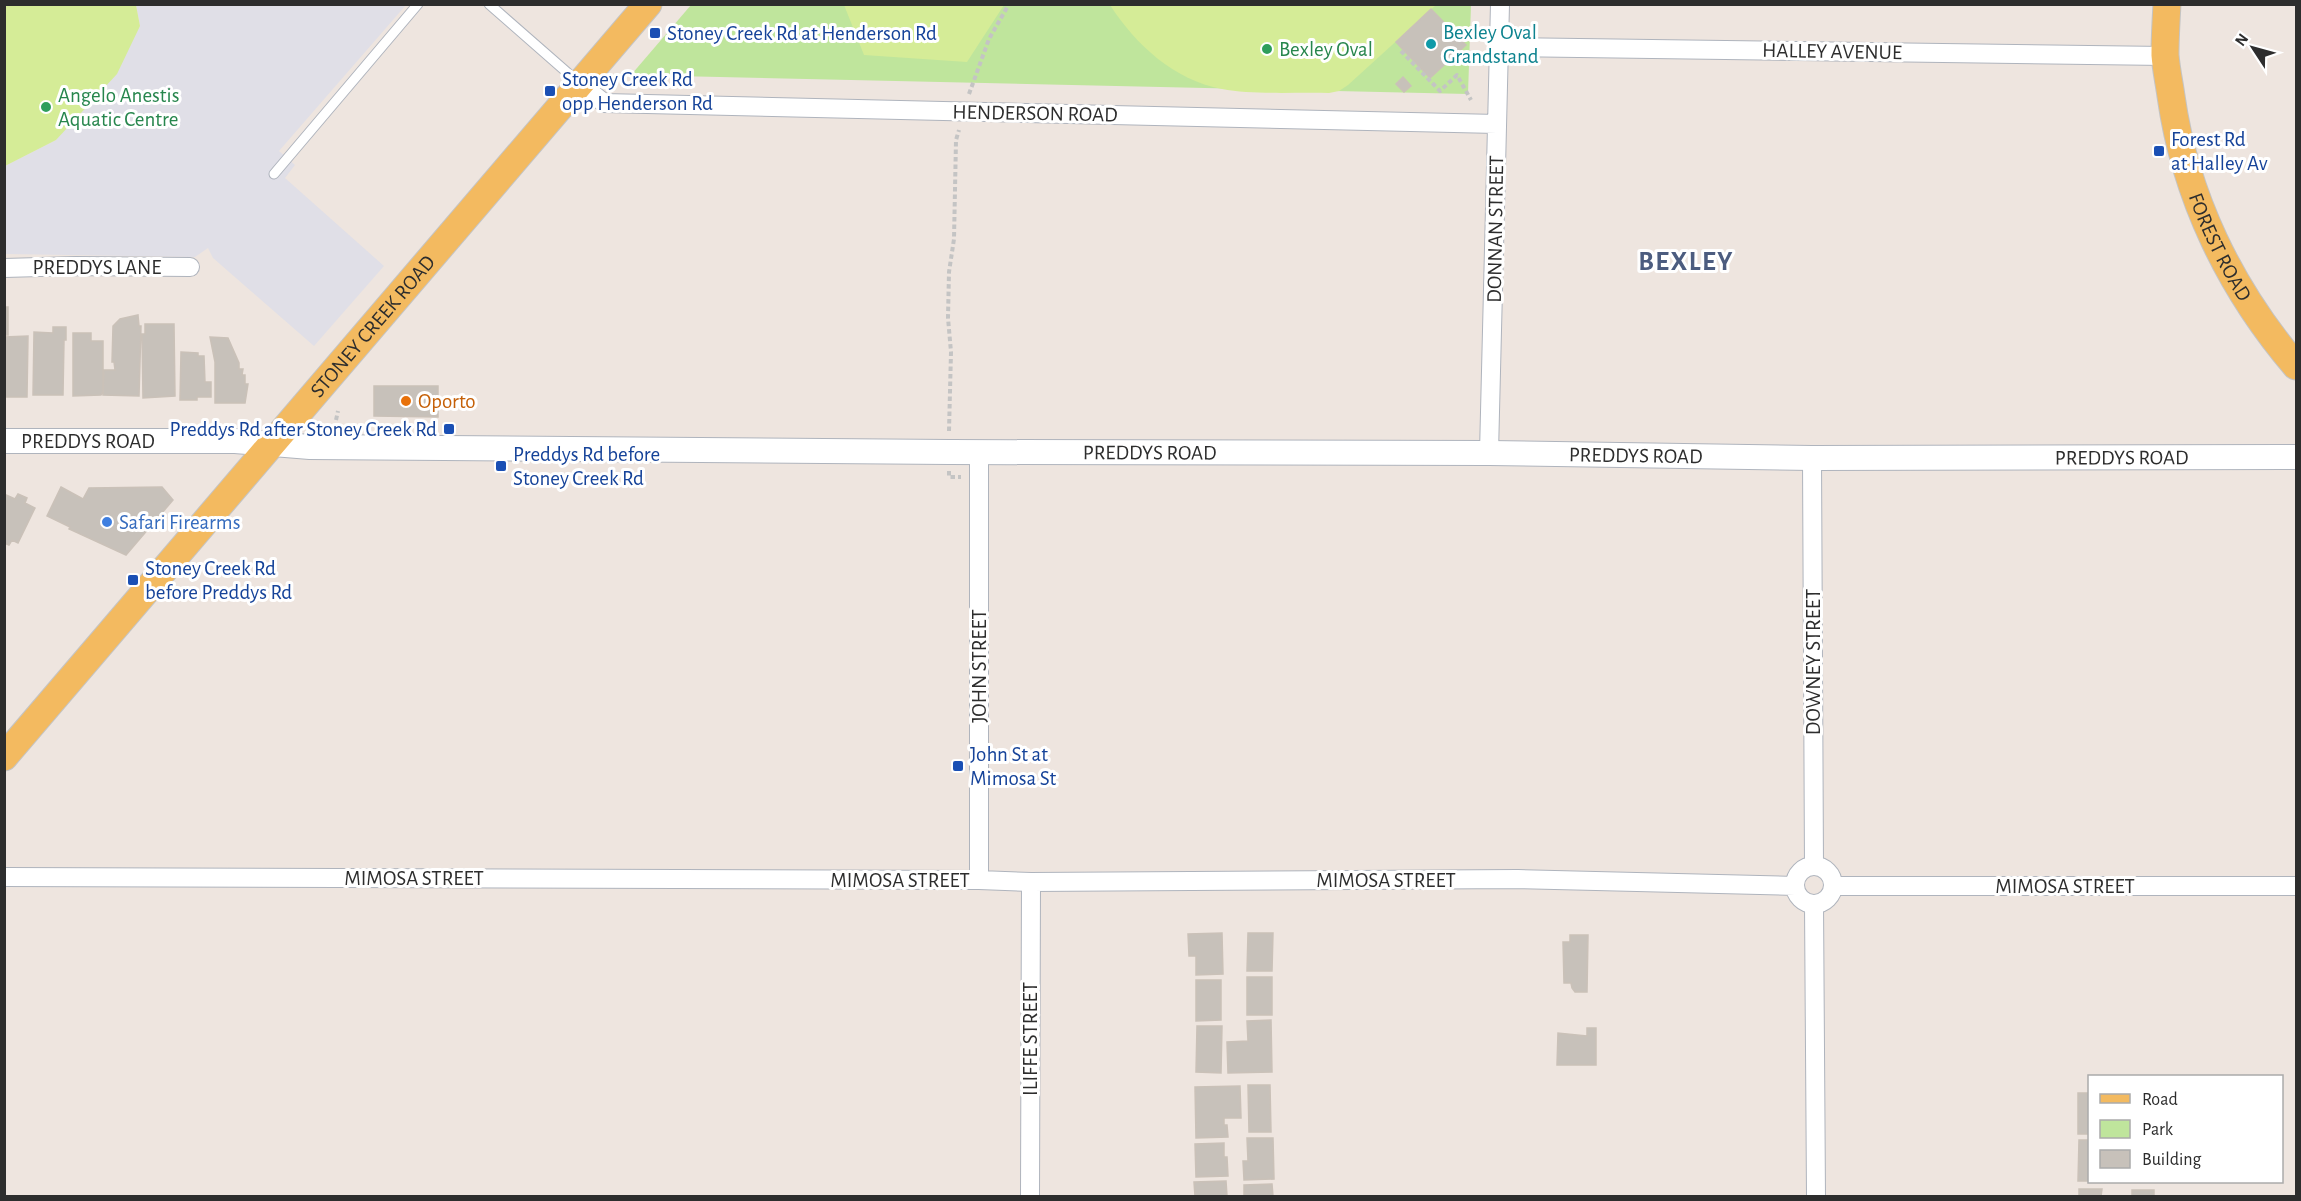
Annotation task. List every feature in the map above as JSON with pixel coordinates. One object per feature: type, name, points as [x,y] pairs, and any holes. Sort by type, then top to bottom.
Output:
[{"type":"main road","name":"STONEY CREEK ROAD","points":[[4,757],[648,4]]},
{"type":"main road","name":"FOREST ROAD","points":[[2167,4],[2165,56],[2175,125],[2194,193],[2216,247],[2246,301],[2296,366]]},
{"type":"main road","name":"PREDDYS ROAD","points":[[4,441],[235,441],[310,447],[1489,453],[1812,458],[2296,457]]},
{"type":"street","name":"DONNAN STREET","points":[[1489,453],[1500,4]]},
{"type":"street","name":"HALLEY AVENUE","points":[[1499,47],[2165,56]]},
{"type":"street","name":"HENDERSON ROAD","points":[[580,84],[604,103],[1497,124]]},
{"type":"street","name":"PREDDYS LANE","points":[[4,268],[190,267]]},
{"type":"street","name":"JOHN STREET","points":[[979,452],[979,880]]},
{"type":"street","name":"DOWNEY STREET","points":[[1812,458],[1815,866]]},
{"type":"street","points":[[1815,866],[1827,871],[1831,876],[1833,886],[1827,899],[1814,904],[1807,903],[1798,897],[1795,886],[1799,873],[1808,867],[1815,866]]},
{"type":"street","name":"MIMOSA STREET","points":[[4,876],[1031,882],[1518,879],[1795,886]]},
{"type":"street","name":"ILIFFE STREET","points":[[1030,1197],[1031,882]]},
{"type":"street","name":"MIMOSA STREET","points":[[1833,886],[2296,886]]},
{"type":"street","points":[[1814,904],[1815,1197]]},
{"type":"lane","points":[[274,174],[418,4]]},
{"type":"lane","points":[[489,4],[580,84]]},
{"type":"path","points":[[970,90],[988,39],[1009,4]]},
{"type":"path","points":[[1401,51],[1440,91],[1457,75],[1471,99]]},
{"type":"path","points":[[949,424],[951,352],[948,318],[949,272],[954,239],[956,140]]},
{"type":"path","points":[[336,420],[338,411]]},
{"type":"path","points":[[949,477],[961,477]]},
{"type":"shaded area","points":[[136,5],[406,5],[279,151],[295,165],[285,178],[384,266],[314,346],[213,258],[208,248],[195,257],[5,254],[5,166],[56,140],[140,26]]},
{"type":"green space","name":"Angelo Anestis Aquatic Centre","points":[[5,4],[136,5],[140,26],[117,74],[56,140],[5,166]]},
{"type":"green space","points":[[691,5],[1471,5],[1468,94],[631,75]]},
{"type":"green space","points":[[844,5],[1004,5],[967,62],[864,55]]},
{"type":"green space","name":"Bexley Oval","points":[[1110,5],[1436,5],[1339,91],[1275,93],[1222,89],[1188,78],[1172,69],[1144,47]]},
{"type":"building","name":"Bexley Oval Grandstand","points":[[1431,9],[1466,45],[1430,78],[1396,42]]},
{"type":"building","points":[[1403,77],[1411,86],[1404,92],[1396,84]]},
{"type":"building","points":[[4,307],[8,307],[8,335],[4,335]]},
{"type":"building","points":[[138,315],[139,326],[141,326],[139,396],[103,395],[104,370],[115,370],[114,362],[112,362],[113,326],[120,319]]},
{"type":"building","points":[[145,324],[174,324],[175,396],[143,398],[142,334],[145,334]]},
{"type":"building","points":[[53,327],[66,327],[63,395],[33,395],[34,332],[53,333]]},
{"type":"building","points":[[73,333],[91,333],[91,341],[103,341],[103,391],[101,395],[73,396]]},
{"type":"building","points":[[28,336],[27,397],[4,397],[4,337]]},
{"type":"building","points":[[210,337],[228,338],[239,363],[239,369],[243,369],[245,384],[248,384],[245,403],[215,403],[215,362]]},
{"type":"building","points":[[181,352],[198,353],[198,356],[204,356],[205,382],[211,382],[211,397],[180,400]]},
{"type":"building","name":"Oporto","points":[[374,386],[438,386],[438,417],[374,416]]},
{"type":"building","name":"Safari Firearms","points":[[61,487],[83,499],[89,488],[162,487],[173,500],[126,555],[69,529],[70,527],[47,516]]},
{"type":"building","points":[[18,494],[27,498],[25,503],[35,508],[18,543],[12,540],[9,545],[4,543],[4,497],[6,495],[15,499]]},
{"type":"building","points":[[1222,933],[1223,974],[1196,975],[1196,956],[1189,956],[1188,934]]},
{"type":"building","points":[[1248,933],[1273,933],[1272,971],[1247,971]]},
{"type":"building","points":[[1570,935],[1588,935],[1587,992],[1575,992],[1571,983],[1564,983],[1563,942],[1570,942]]},
{"type":"building","points":[[1247,977],[1272,977],[1272,1015],[1247,1015]]},
{"type":"building","points":[[1196,980],[1221,980],[1221,1020],[1196,1021]]},
{"type":"building","points":[[1271,1020],[1272,1072],[1228,1073],[1227,1042],[1248,1041],[1247,1021]]},
{"type":"building","points":[[1197,1026],[1222,1026],[1221,1073],[1196,1072]]},
{"type":"building","points":[[1587,1028],[1596,1028],[1596,1065],[1557,1065],[1558,1033],[1587,1036]]},
{"type":"building","points":[[1248,1085],[1270,1085],[1271,1132],[1249,1132]]},
{"type":"building","points":[[1240,1086],[1241,1118],[1224,1118],[1228,1137],[1196,1138],[1195,1087]]},
{"type":"building","points":[[2078,1093],[2088,1093],[2088,1134],[2078,1134]]},
{"type":"building","points":[[1247,1138],[1273,1138],[1274,1179],[1244,1180],[1243,1161],[1248,1161]]},
{"type":"building","points":[[2079,1140],[2088,1140],[2088,1181],[2078,1181]]},
{"type":"building","points":[[1224,1143],[1228,1176],[1196,1177],[1195,1144]]},
{"type":"building","points":[[1226,1181],[1227,1196],[1195,1196],[1194,1182]]},
{"type":"building","points":[[1272,1184],[1273,1196],[1244,1196],[1244,1185]]},
{"type":"building","points":[[2079,1189],[2102,1189],[2101,1196],[2079,1196]]},
{"type":"building","points":[[2132,1190],[2154,1190],[2154,1196],[2132,1196]]},
{"type":"place","name":"Stoney Creek Rd at Henderson Rd","points":[[655,33]]},
{"type":"place","name":"Bexley Oval Grandstand","points":[[1431,44]]},
{"type":"place","name":"Bexley Oval","points":[[1267,49]]},
{"type":"place","name":"Stoney Creek Rd opp Henderson Rd","points":[[550,91]]},
{"type":"place","name":"Angelo Anestis Aquatic Centre","points":[[46,107]]},
{"type":"place","name":"Forest Rd at Halley Av","points":[[2159,151]]},
{"type":"place","name":"Oporto","points":[[406,401]]},
{"type":"place","name":"Preddys Rd after Stoney Creek Rd","points":[[449,429]]},
{"type":"place","name":"Preddys Rd before Stoney Creek Rd","points":[[501,466]]},
{"type":"place","name":"Safari Firearms","points":[[107,522]]},
{"type":"place","name":"Stoney Creek Rd before Preddys Rd","points":[[133,580]]},
{"type":"place","name":"John St at Mimosa St","points":[[958,766]]},
{"type":"district","name":"BEXLEY","points":[[1686,261]]}]
